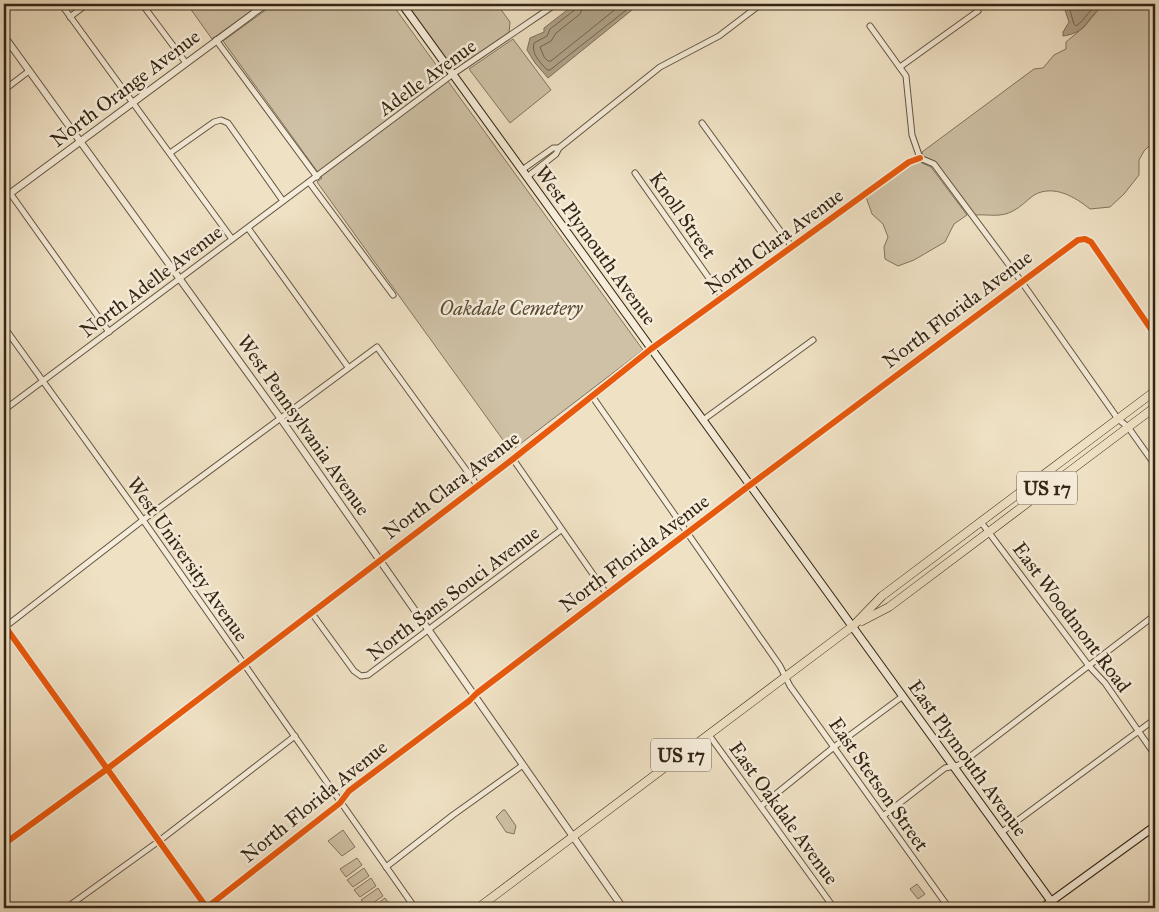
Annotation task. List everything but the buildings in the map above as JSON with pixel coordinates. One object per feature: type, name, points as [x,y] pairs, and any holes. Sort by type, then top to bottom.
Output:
[{"type":"main road","name":"West Plymouth Avenue","points":[[402,4],[853,626]]},
{"type":"main road","name":"US 17","points":[[853,626],[882,596],[1155,391]]},
{"type":"main road","name":"US 17","points":[[478,908],[853,626],[889,607],[1155,407]]},
{"type":"main road","name":"East Plymouth Avenue","points":[[853,626],[1056,908]]},
{"type":"main road","points":[[1042,908],[1155,827]]},
{"type":"street","points":[[60,4],[232,239]]},
{"type":"street","points":[[70,17],[87,4]]},
{"type":"street","points":[[142,4],[186,63]]},
{"type":"street","name":"North Orange Avenue","points":[[4,198],[266,4]]},
{"type":"street","name":"Adelle Avenue","points":[[317,176],[453,74],[556,4]]},
{"type":"street","points":[[527,177],[556,154],[559,148],[660,67],[719,36],[761,4]]},
{"type":"street","points":[[900,67],[978,11]]},
{"type":"street","points":[[870,26],[906,76],[912,135],[920,158],[934,164],[1118,419],[1128,427],[1155,465]]},
{"type":"street","name":"West Pennsylvania Avenue","points":[[4,36],[281,419],[623,908]]},
{"type":"street","points":[[216,40],[317,176]]},
{"type":"street","points":[[4,90],[29,71]]},
{"type":"street","points":[[170,154],[214,122],[221,120],[228,123],[283,201]]},
{"type":"street","points":[[702,123],[792,247]]},
{"type":"street","points":[[522,170],[552,148],[559,148]]},
{"type":"street","name":"North Clara Avenue","points":[[4,844],[107,769],[513,459],[651,349],[724,298],[909,162],[920,158]]},
{"type":"street","name":"Knoll Street","points":[[635,174],[724,298]]},
{"type":"street","name":"North Adelle Avenue","points":[[4,410],[317,176]]},
{"type":"street","points":[[310,182],[393,296]]},
{"type":"street","points":[[10,194],[109,332]]},
{"type":"street","points":[[248,228],[348,368]]},
{"type":"street","name":"North Florida Avenue","points":[[206,908],[340,803],[349,791],[475,696],[476,693],[1020,281],[1078,240],[1085,239],[1091,242],[1155,334]]},
{"type":"street","name":"West University Avenue","points":[[4,327],[143,520],[415,908]]},
{"type":"street","points":[[702,420],[813,340]]},
{"type":"street","points":[[206,908],[5,626],[143,520],[377,347],[477,485]]},
{"type":"street","name":"East Stetson Street","points":[[592,396],[686,534],[774,658],[785,677],[949,908]]},
{"type":"street","points":[[513,459],[606,594]]},
{"type":"street","name":"East Woodmont Road","points":[[981,522],[1089,666],[1105,683],[1155,755]]},
{"type":"street","name":"North Sans Souci Avenue","points":[[311,612],[354,670],[361,676],[368,675],[561,530]]},
{"type":"street","points":[[883,816],[945,768],[959,765],[1155,615]]},
{"type":"street","points":[[761,806],[834,747],[903,696]]},
{"type":"street","points":[[1002,832],[1155,719]]},
{"type":"street","name":"East Oakdale Avenue","points":[[709,735],[834,908]]},
{"type":"street","points":[[66,908],[158,841],[295,736]]},
{"type":"street","points":[[386,867],[453,815],[523,765]]},
{"type":"green space","points":[[187,4],[261,4],[212,39]]},
{"type":"green space","name":"Oakdale Cemetery","points":[[274,4],[392,4],[643,350],[511,451],[317,182],[322,178],[223,41]]},
{"type":"green space","points":[[406,4],[497,4],[510,22],[509,34],[454,70]]},
{"type":"green space","points":[[1109,4],[1155,4],[1155,140],[1144,151],[1139,160],[1139,175],[1124,194],[1110,207],[1090,209],[1071,196],[1057,191],[1049,191],[1034,195],[1019,208],[1008,213],[975,215],[936,162],[923,156],[922,152],[1034,69],[1043,68],[1054,55],[1066,49],[1066,42],[1084,27],[1099,9],[1108,9]]},
{"type":"green space","points":[[513,39],[551,90],[510,123],[469,69]]},
{"type":"green space","points":[[920,162],[931,167],[967,215],[954,224],[945,242],[914,260],[898,266],[885,259],[884,247],[888,237],[883,224],[872,214],[866,197],[911,164]]},
{"type":"green space","points":[[505,810],[516,826],[514,834],[506,832],[496,817]]},
{"type":"green space","points":[[343,830],[355,847],[342,856],[328,841]]},
{"type":"green space","points":[[357,858],[362,865],[346,877],[340,869]]},
{"type":"green space","points":[[364,868],[369,876],[353,887],[347,880]]},
{"type":"green space","points":[[371,878],[376,886],[360,897],[354,890]]},
{"type":"green space","points":[[917,884],[925,894],[918,899],[910,889]]},
{"type":"green space","points":[[378,888],[383,896],[367,907],[361,900]]},
{"type":"green space","points":[[385,898],[391,906],[387,908],[371,908]]},
{"type":"water","points":[[575,4],[645,4],[632,10],[548,78],[527,50],[530,38],[544,32],[544,28]]},
{"type":"water","points":[[1063,4],[1109,4],[1108,9],[1099,9],[1080,30],[1063,36],[1063,32],[1069,22]]},
{"type":"cycle path","points":[[4,844],[107,769],[513,459],[651,349],[909,162],[920,158]]},
{"type":"cycle path","points":[[206,908],[340,803],[349,791],[750,485],[1078,240],[1085,239],[1091,242],[1155,335]]},
{"type":"cycle path","points":[[4,625],[207,908]]}]
